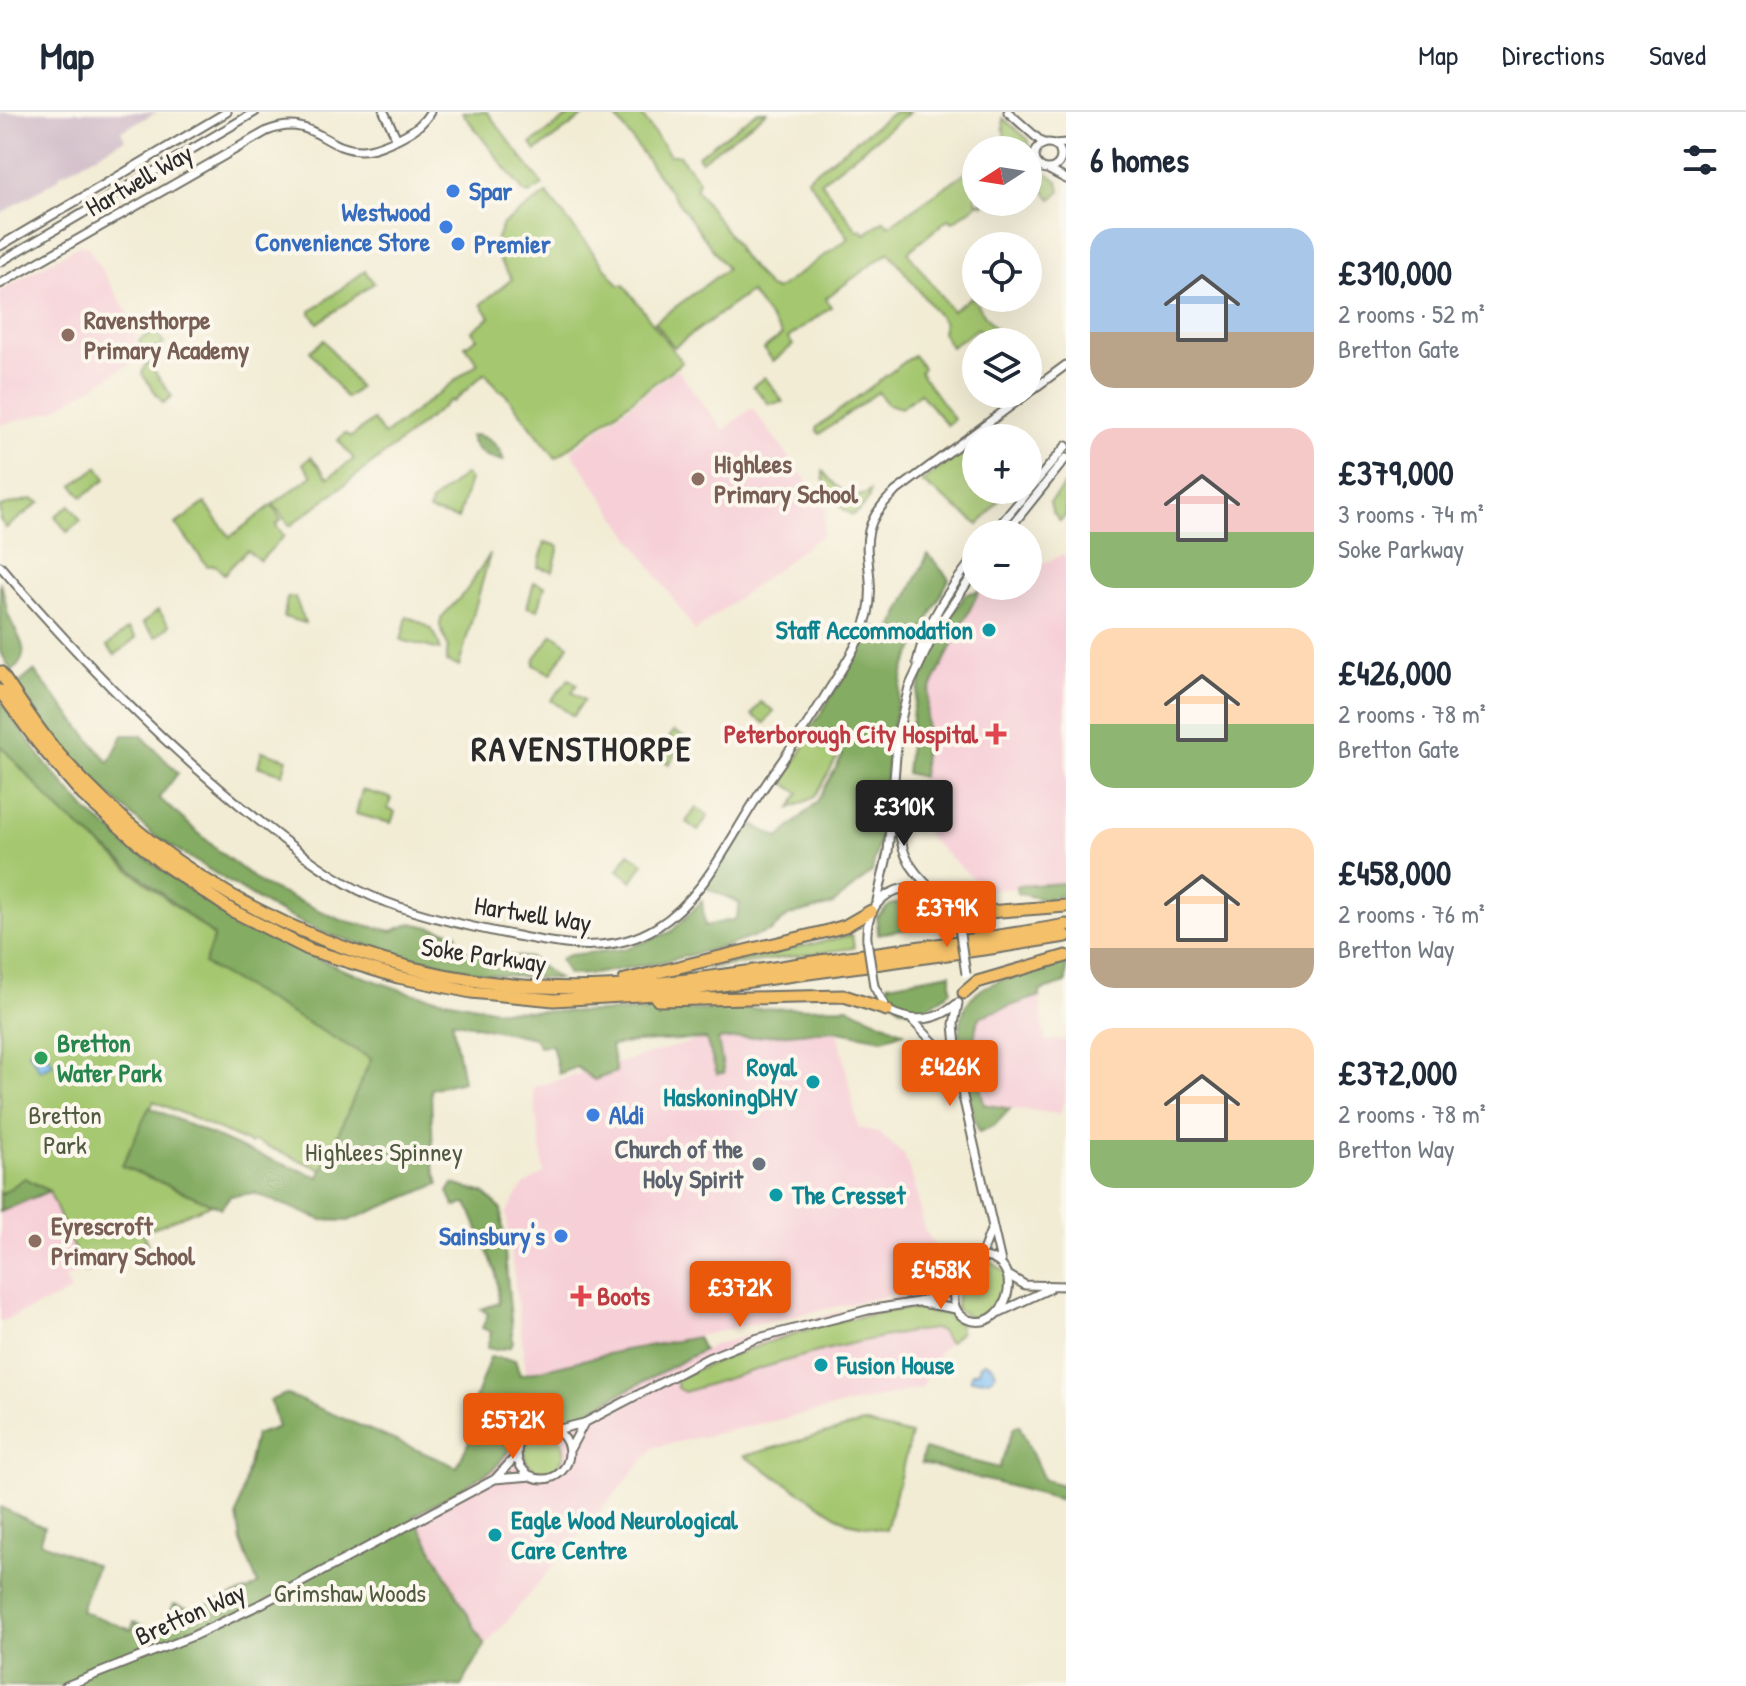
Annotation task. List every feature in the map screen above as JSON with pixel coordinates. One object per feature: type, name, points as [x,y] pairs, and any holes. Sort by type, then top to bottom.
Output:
[{"type":"highway","name":"Soke Parkway","points":[[0,672],[52,745],[88,785],[163,851],[233,897],[309,936],[398,965],[513,985],[577,988],[637,985],[1066,925]]},
{"type":"highway","name":"Soke Parkway","points":[[0,691],[39,744],[83,795],[159,861],[233,911],[310,950],[398,977],[471,992],[554,1000],[656,994],[1066,936]]},
{"type":"highway","points":[[946,901],[987,912],[1066,906]]},
{"type":"highway","points":[[577,988],[680,968],[828,931],[845,926],[874,906]]},
{"type":"highway","points":[[961,998],[977,982],[1066,956]]},
{"type":"highway","points":[[554,1000],[600,1004],[844,996],[887,1010]]},
{"type":"street","points":[[0,246],[227,112]]},
{"type":"street","points":[[0,262],[255,112]]},
{"type":"street","points":[[384,112],[397,139]]},
{"type":"street","name":"Hartwell Way","points":[[0,284],[220,156],[280,126],[293,124],[348,148],[362,150],[397,139],[421,125],[430,112]]},
{"type":"street","points":[[1008,112],[1044,144],[1066,143]]},
{"type":"street","points":[[1031,132],[1032,136]]},
{"type":"street","points":[[1054,144],[1063,157],[1066,180]]},
{"type":"street","points":[[1049,170],[1063,157]]},
{"type":"street","points":[[1042,166],[1066,180]]},
{"type":"street","name":"Hartwell Way","points":[[1042,382],[1066,365]]},
{"type":"street","name":"Hartwell Way","points":[[0,566],[112,691],[168,745],[238,805],[325,869],[370,896],[441,918],[567,945],[616,943],[660,925],[691,897],[842,669],[860,637],[868,611],[866,538],[880,507],[895,492],[1007,408]]},
{"type":"street","points":[[1004,520],[1066,446]]},
{"type":"street","points":[[1016,520],[1066,458]]},
{"type":"street","points":[[959,1079],[944,1053],[912,1020],[887,1010],[874,986],[866,929],[888,852],[898,732],[919,653],[941,607],[962,576]]},
{"type":"street","points":[[915,672],[938,626],[962,591]]},
{"type":"street","points":[[892,789],[907,862],[917,876],[946,901],[958,921],[966,974],[954,1024],[959,1079],[991,1228],[1008,1275],[1008,1288],[1000,1312]]},
{"type":"street","points":[[874,906],[904,889],[936,893]]},
{"type":"street","points":[[912,1020],[938,1017],[961,998]]},
{"type":"street","points":[[981,1256],[991,1228]]},
{"type":"street","points":[[956,1309],[954,1290],[963,1268],[974,1257],[1001,1262]]},
{"type":"street","points":[[1008,1275],[1025,1285],[1066,1286]]},
{"type":"street","points":[[918,1302],[956,1309],[966,1319],[977,1322],[992,1318],[1055,1286]]},
{"type":"street","points":[[556,1430],[566,1441],[568,1461],[560,1473],[545,1478],[533,1476],[522,1468],[517,1455],[522,1437],[532,1429],[544,1427],[556,1430],[584,1423],[705,1360],[755,1339],[868,1310],[918,1302],[954,1290]]},
{"type":"street","points":[[569,1451],[584,1423]]},
{"type":"street","name":"Bretton Way","points":[[66,1686],[183,1640],[263,1603],[495,1479],[517,1455]]},
{"type":"street","name":"Bretton Way","points":[[495,1479],[533,1476]]},
{"type":"shaded area","points":[[0,112],[157,112],[121,131],[125,139],[60,175],[0,214]]},
{"type":"shaded area","name":"Ravensthorpe Primary Academy","points":[[79,245],[88,247],[139,332],[134,339],[144,355],[53,411],[0,425],[0,291]]},
{"type":"shaded area","name":"Highlees Primary School","points":[[677,369],[723,430],[752,408],[826,506],[823,534],[695,631],[571,451]]},
{"type":"shaded area","name":"Peterborough City Hospital","points":[[1064,554],[1066,557],[1066,887],[985,890],[927,836],[922,777],[929,692],[975,600],[1042,600],[1042,564]]},
{"type":"shaded area","points":[[1040,996],[1045,1041],[1066,1040],[1066,1100],[1061,1114],[984,1105],[976,1064],[975,1024],[981,1016]]},
{"type":"shaded area","points":[[838,1030],[858,1127],[879,1133],[904,1155],[915,1185],[924,1229],[954,1273],[949,1283],[526,1372],[506,1213],[524,1185],[544,1173],[533,1087],[713,1036]]},
{"type":"shaded area","name":"Eyrescroft Primary School","points":[[49,1191],[83,1270],[65,1278],[71,1292],[0,1322],[0,1212]]},
{"type":"shaded area","points":[[945,1285],[961,1322],[960,1333],[939,1352],[922,1388],[655,1447],[485,1646],[413,1517],[494,1469],[510,1449],[523,1418],[568,1423],[715,1344]]},
{"type":"green space","points":[[462,112],[487,112],[543,185],[529,194],[524,192]]},
{"type":"green space","points":[[574,112],[589,112],[536,151],[531,144]]},
{"type":"green space","points":[[612,112],[639,112],[670,155],[679,155],[699,181],[696,189],[738,251],[769,288],[776,290],[849,238],[807,178],[894,112],[910,112],[821,182],[858,231],[861,229],[865,234],[884,220],[889,226],[962,175],[962,215],[953,222],[948,219],[908,252],[952,311],[962,304],[962,312],[982,312],[994,328],[962,328],[962,339],[951,347],[942,332],[944,323],[889,252],[826,298],[831,307],[788,338],[793,345],[773,361],[764,349],[782,335],[750,292],[674,347],[655,322],[727,269]]},
{"type":"green space","points":[[757,112],[767,112],[701,161],[698,156]]},
{"type":"green space","points":[[1003,118],[1024,136],[1004,136]]},
{"type":"green space","points":[[1042,170],[1058,181],[1060,192],[1051,199],[1042,188]]},
{"type":"green space","points":[[547,194],[619,285],[624,285],[682,362],[556,458],[485,373],[453,402],[451,400],[290,526],[273,504],[312,476],[303,464],[311,457],[328,478],[354,459],[338,440],[345,433],[351,437],[373,420],[384,435],[478,363],[465,346],[477,338],[472,331],[490,317],[481,304],[512,279],[492,250],[503,224]]},
{"type":"green space","points":[[365,271],[374,283],[318,323],[310,312]]},
{"type":"green space","points":[[156,330],[164,344],[147,353],[139,341]]},
{"type":"green space","points":[[324,340],[359,388],[346,398],[310,351]]},
{"type":"green space","points":[[914,355],[923,368],[920,372],[954,419],[947,425],[920,393],[901,408],[887,404],[878,392],[820,434],[817,431],[817,427]]},
{"type":"green space","points":[[148,363],[172,396],[163,403],[142,374]]},
{"type":"green space","points":[[765,377],[783,402],[769,404],[753,386]]},
{"type":"green space","points":[[476,435],[494,444],[504,461],[479,451],[470,436]]},
{"type":"green space","points":[[962,451],[962,504],[996,504],[983,520],[972,520],[922,482]]},
{"type":"green space","points":[[98,467],[106,479],[82,497],[73,485]]},
{"type":"green space","points":[[823,471],[838,488],[850,495],[863,495],[870,491],[859,511],[852,515],[836,502],[828,490]]},
{"type":"green space","points":[[465,474],[470,479],[458,519],[429,511],[431,502]]},
{"type":"green space","points":[[1066,483],[1066,515],[1060,521],[1052,511],[1050,502]]},
{"type":"green space","points":[[31,499],[40,502],[6,528],[0,520],[0,507]]},
{"type":"green space","points":[[205,503],[230,537],[272,505],[281,520],[276,525],[284,536],[260,561],[247,550],[224,574],[215,565],[207,566],[176,524]]},
{"type":"green space","points":[[70,505],[81,521],[67,532],[55,516]]},
{"type":"green space","points":[[545,542],[559,546],[553,571],[538,567]]},
{"type":"green space","points":[[490,554],[459,666],[446,662],[448,646],[440,626],[441,618],[466,591]]},
{"type":"green space","points":[[928,554],[949,579],[904,669],[889,746],[883,819],[872,872],[832,905],[788,916],[771,931],[662,962],[593,974],[568,975],[560,959],[569,955],[625,949],[671,932],[702,901],[705,926],[736,919],[740,903],[704,887],[747,822],[779,838],[817,802],[843,755],[805,735],[822,712],[870,626],[891,631]]},
{"type":"green space","points":[[534,582],[545,586],[538,610],[527,607]]},
{"type":"green space","points":[[0,583],[8,614],[23,650],[23,657],[12,672],[0,651]]},
{"type":"green space","points":[[295,597],[305,623],[284,617],[287,598]]},
{"type":"green space","points":[[962,599],[975,600],[929,692],[922,777],[906,773],[913,709],[927,660]]},
{"type":"green space","points":[[158,610],[170,625],[156,637],[143,623]]},
{"type":"green space","points":[[407,617],[430,628],[437,637],[440,650],[401,640]]},
{"type":"green space","points":[[128,629],[136,638],[115,655],[107,646]]},
{"type":"green space","points":[[553,634],[569,645],[551,674],[534,665],[535,658]]},
{"type":"green space","points":[[34,671],[109,763],[123,735],[141,735],[178,773],[159,798],[263,885],[341,920],[392,931],[412,923],[457,933],[456,950],[531,958],[558,979],[487,974],[402,955],[326,934],[273,909],[153,835],[88,775],[52,734],[17,685]]},
{"type":"green space","points":[[569,679],[577,684],[572,692],[584,700],[573,716],[551,700]]},
{"type":"green space","name":"Highlees Spinney","points":[[0,701],[45,763],[88,812],[146,858],[223,914],[275,941],[339,968],[410,993],[496,1010],[594,1012],[848,1007],[904,1032],[883,1039],[834,1030],[718,1040],[724,1073],[717,1074],[706,1039],[635,1042],[611,1046],[616,1072],[594,1080],[577,1067],[559,1074],[552,1045],[539,1046],[534,1038],[452,1021],[463,1081],[431,1089],[433,1163],[439,1184],[348,1221],[322,1220],[254,1193],[230,1196],[221,1208],[122,1166],[149,1107],[248,1151],[319,1177],[371,1059],[204,964],[214,936],[61,812],[0,745]]},
{"type":"green space","points":[[761,702],[774,711],[765,723],[752,715]]},
{"type":"green space","points":[[674,731],[686,738],[669,764],[657,755]]},
{"type":"green space","points":[[808,740],[838,756],[815,797],[791,808],[799,793],[783,782]]},
{"type":"green space","name":"Bretton Park","points":[[0,745],[61,812],[141,879],[371,1059],[323,1170],[254,1141],[251,1144],[154,1101],[122,1166],[212,1204],[143,1232],[148,1244],[84,1273],[49,1191],[0,1212]]},
{"type":"green space","points":[[262,751],[287,759],[283,774],[258,766]]},
{"type":"green space","points":[[362,790],[391,798],[388,809],[395,812],[391,823],[356,814]]},
{"type":"green space","points":[[696,808],[708,816],[698,831],[686,822]]},
{"type":"green space","points":[[629,853],[644,863],[632,881],[618,870]]},
{"type":"green space","points":[[1066,883],[1066,894],[1045,900],[1017,893],[1016,886]]},
{"type":"green space","points":[[908,900],[923,902],[943,923],[878,934],[877,917],[890,905]]},
{"type":"green space","points":[[852,935],[854,948],[704,969]]},
{"type":"green space","points":[[1066,963],[1066,983],[1040,991],[1040,996],[981,1016],[974,1047],[984,1104],[1010,1109],[994,1126],[979,1132],[961,1062],[960,1025],[965,1009],[981,989],[1017,975]]},
{"type":"green space","points":[[951,973],[951,990],[932,1004],[907,1009],[900,1007],[892,998],[888,984]]},
{"type":"green space","points":[[25,1178],[49,1191],[0,1212],[0,1195]]},
{"type":"green space","points":[[453,1184],[484,1193],[501,1209],[513,1342],[510,1347],[497,1350],[487,1348],[491,1332],[482,1328],[488,1314],[481,1309],[499,1303],[496,1272],[467,1203],[455,1207],[448,1192]]},
{"type":"green space","points":[[986,1257],[1008,1275],[1002,1307],[977,1322],[956,1309],[958,1280],[966,1264]]},
{"type":"green space","points":[[909,1309],[949,1315],[960,1326],[960,1333],[950,1342],[941,1331],[933,1329],[869,1340],[684,1392],[677,1388],[677,1378],[761,1345],[820,1326]]},
{"type":"green space","name":"Grimshaw Woods","points":[[697,1337],[703,1350],[573,1419],[523,1418],[510,1449],[494,1469],[414,1516],[485,1646],[461,1686],[0,1686],[0,1507],[44,1527],[40,1542],[96,1565],[81,1611],[131,1630],[134,1622],[160,1632],[174,1604],[193,1610],[258,1584],[241,1542],[237,1515],[255,1435],[278,1427],[270,1400],[286,1394],[457,1467],[480,1418],[470,1413],[490,1357],[515,1360],[520,1375],[620,1351]]},
{"type":"green space","points":[[863,1423],[911,1435],[886,1530],[847,1522],[744,1456]]},
{"type":"green space","points":[[1019,1425],[1044,1480],[1066,1486],[1066,1501],[921,1463],[924,1449],[999,1468],[1014,1427]]},
{"type":"green space","points":[[544,1431],[558,1437],[564,1451],[558,1465],[544,1471],[530,1465],[524,1451],[530,1437]]},
{"type":"water","name":"Bretton Water Park","points":[[41,1044],[53,1064],[40,1071],[28,1051]]},
{"type":"water","points":[[985,1362],[993,1366],[996,1373],[990,1379],[971,1380],[971,1374]]},
{"type":"place","name":"Spar","points":[[453,191]]},
{"type":"place","name":"Westwood Convenience Store","points":[[446,227]]},
{"type":"place","name":"Premier","points":[[458,244]]},
{"type":"place","name":"Ravensthorpe Primary Academy","points":[[68,335]]},
{"type":"place","name":"Highlees Primary School","points":[[698,479]]},
{"type":"place","name":"Staff Accommodation","points":[[989,630]]},
{"type":"place","name":"Peterborough City Hospital","points":[[996,734]]},
{"type":"place","name":"Bretton Water Park","points":[[41,1058]]},
{"type":"place","name":"Royal HaskoningDHV","points":[[813,1082]]},
{"type":"place","name":"Aldi","points":[[593,1115]]},
{"type":"place","name":"Church of the Holy Spirit","points":[[759,1164]]},
{"type":"place","name":"The Cresset","points":[[776,1195]]},
{"type":"place","name":"Sainsbury's","points":[[561,1236]]},
{"type":"place","name":"Eyrescroft Primary School","points":[[35,1241]]},
{"type":"place","name":"Boots","points":[[581,1296]]},
{"type":"place","name":"Fusion House","points":[[821,1365]]},
{"type":"place","name":"Eagle Wood Neurological Care Centre","points":[[495,1535]]},
{"type":"district","name":"RAVENSTHORPE","points":[[582,749]]}]
